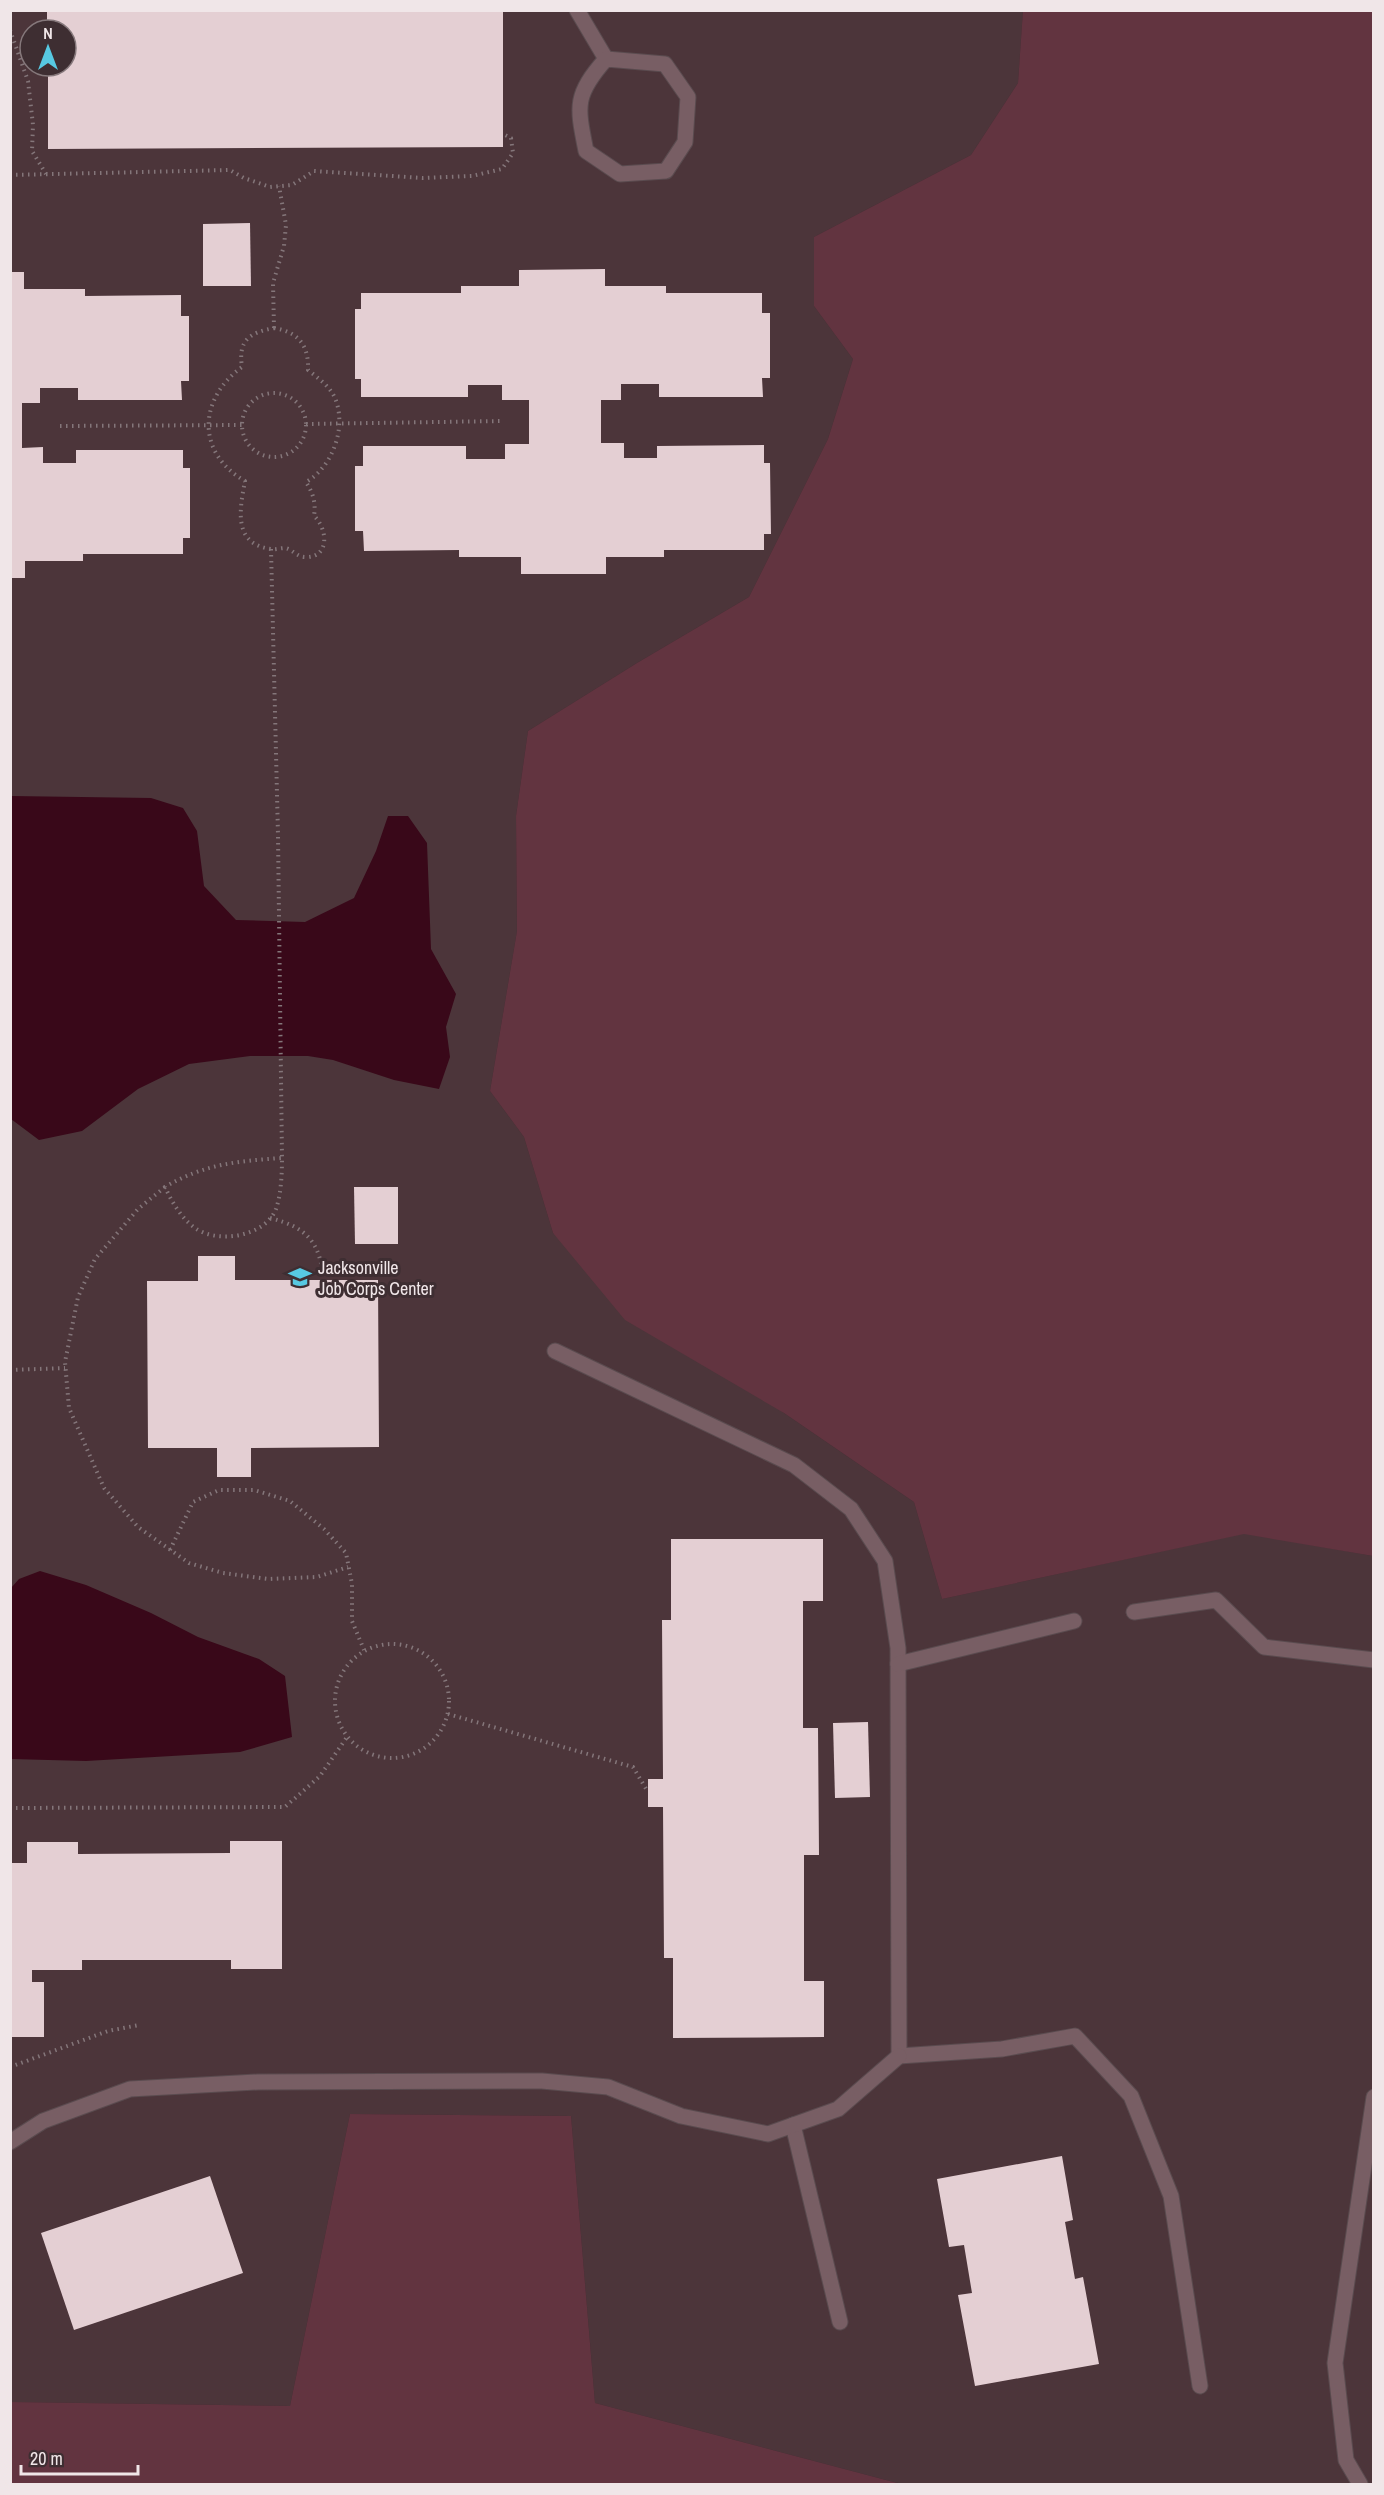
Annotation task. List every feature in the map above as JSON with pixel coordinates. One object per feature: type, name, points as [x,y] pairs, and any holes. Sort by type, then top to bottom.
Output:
[{"type":"lane","points":[[577,10],[606,59]]},
{"type":"lane","points":[[606,59],[665,64],[688,97],[685,142],[666,171],[620,174],[586,151],[578,111],[588,79],[606,59]]},
{"type":"lane","points":[[555,1352],[794,1465],[851,1509],[885,1561],[897,1648],[899,2056]]},
{"type":"lane","points":[[1134,1612],[1216,1600],[1264,1647],[1374,1660]]},
{"type":"lane","points":[[897,1664],[1074,1621]]},
{"type":"lane","points":[[10,2142],[43,2121],[130,2089],[258,2082],[542,2081],[608,2087],[681,2116],[768,2134],[838,2109],[899,2056],[1002,2049],[1075,2036],[1131,2096],[1171,2196],[1200,2386]]},
{"type":"lane","points":[[1360,2484],[1346,2460],[1335,2363],[1374,2097]]},
{"type":"lane","points":[[793,2125],[840,2322]]},
{"type":"path","points":[[10,30],[28,81],[33,125],[32,152],[46,175]]},
{"type":"path","points":[[10,176],[230,170],[244,178],[270,187],[292,185],[314,171],[423,178],[482,174],[502,169],[513,153],[511,138],[503,134]]},
{"type":"path","points":[[274,328],[273,283],[284,246],[286,225],[279,186]]},
{"type":"path","points":[[274,328],[296,334],[303,342],[309,360],[308,370],[322,381],[336,399],[339,423],[337,441],[323,467],[306,482],[312,492],[315,505],[314,516],[321,522],[325,531],[322,548],[317,554],[308,558],[293,554],[286,548],[271,549],[253,543],[245,535],[239,508],[245,481],[234,475],[225,465],[210,437],[208,424],[216,394],[242,367],[240,352],[246,339],[253,333],[274,328]]},
{"type":"path","points":[[272,393],[292,397],[305,414],[306,424],[301,443],[284,456],[273,457],[253,449],[247,441],[243,424],[246,410],[252,401],[272,393]]},
{"type":"path","points":[[306,424],[503,421]]},
{"type":"path","points":[[60,426],[243,424]]},
{"type":"path","points":[[165,1187],[177,1209],[196,1229],[215,1235],[243,1237],[260,1227],[276,1209],[282,1158],[278,835],[271,549]]},
{"type":"path","points":[[282,1158],[224,1163],[182,1177],[165,1187],[138,1209],[95,1259],[78,1297],[65,1368],[69,1408],[104,1488],[138,1527],[189,1563],[223,1573],[268,1579],[317,1577],[348,1567]]},
{"type":"path","points":[[270,1218],[301,1229],[313,1241],[322,1259],[323,1280]]},
{"type":"path","points":[[10,1370],[65,1368]]},
{"type":"path","points":[[170,1550],[193,1502],[219,1490],[254,1490],[290,1501],[324,1529],[346,1553],[352,1584],[352,1621],[364,1650]]},
{"type":"path","points":[[381,1644],[400,1644],[418,1650],[434,1661],[445,1677],[449,1695],[448,1714],[440,1732],[427,1746],[411,1755],[392,1758],[373,1755],[356,1746],[347,1737],[336,1715],[334,1696],[338,1678],[348,1662],[364,1650],[381,1644]]},
{"type":"path","points":[[448,1714],[633,1767],[648,1792]]},
{"type":"path","points":[[10,1808],[285,1807],[320,1776],[347,1737]]},
{"type":"path","points":[[10,2067],[108,2031],[139,2025]]},
{"type":"shaded area","points":[[1023,10],[1373,11],[1373,1556],[1244,1534],[942,1599],[914,1502],[784,1413],[625,1320],[553,1233],[524,1137],[490,1091],[517,931],[516,816],[528,731],[749,597],[828,439],[853,359],[814,306],[814,237],[971,155],[1018,83]]},
{"type":"shaded area","name":"Jacksonville Job Corps Center","points":[[11,11],[1023,11],[1018,83],[971,155],[814,237],[814,306],[853,359],[828,439],[749,597],[528,731],[516,816],[517,931],[490,1091],[524,1137],[553,1233],[784,1413],[914,1502],[942,1599],[1245,1533],[1373,1556],[1373,2484],[901,2484],[595,2403],[571,2116],[350,2114],[290,2406],[11,2402]]},
{"type":"shaded area","points":[[11,796],[151,798],[183,808],[197,831],[204,886],[236,920],[305,922],[354,898],[376,851],[388,816],[408,816],[427,843],[431,949],[456,994],[446,1027],[450,1057],[439,1089],[394,1080],[333,1060],[308,1056],[250,1056],[189,1064],[138,1089],[82,1131],[39,1140],[11,1119]]},
{"type":"shaded area","points":[[40,1571],[86,1585],[151,1613],[198,1637],[259,1659],[285,1676],[292,1737],[240,1752],[86,1761],[11,1759],[11,1588],[19,1579]]},
{"type":"shaded area","points":[[350,2114],[571,2116],[595,2403],[901,2484],[11,2484],[11,2402],[290,2406]]},
{"type":"building","points":[[47,10],[503,10],[503,147],[48,149],[48,78],[78,78],[78,18],[47,18]]},
{"type":"building","points":[[250,223],[251,286],[203,286],[203,224]]},
{"type":"building","points":[[605,269],[605,286],[666,286],[666,293],[762,293],[762,313],[770,313],[770,378],[762,378],[763,397],[659,397],[659,384],[621,384],[621,400],[601,400],[601,443],[624,443],[624,458],[657,458],[657,446],[764,445],[764,463],[770,463],[771,534],[764,534],[764,550],[664,550],[664,557],[606,557],[606,574],[521,574],[521,557],[459,557],[459,550],[364,551],[363,531],[355,531],[355,466],[363,466],[363,446],[466,446],[466,459],[505,459],[505,444],[529,444],[529,400],[502,400],[502,385],[468,385],[468,397],[361,397],[361,379],[355,379],[355,309],[361,309],[361,293],[461,293],[461,286],[519,286],[519,270]]},
{"type":"building","points":[[10,272],[24,272],[24,289],[85,289],[85,296],[181,295],[181,316],[189,316],[189,381],[181,381],[182,400],[78,400],[78,388],[40,388],[40,403],[22,403],[22,448],[43,447],[43,463],[76,463],[76,450],[183,450],[183,468],[190,468],[190,538],[183,538],[183,554],[83,554],[83,561],[25,561],[25,578],[10,578]]},
{"type":"building","points":[[354,1187],[398,1187],[398,1244],[355,1244]]},
{"type":"building","points":[[198,1256],[235,1256],[235,1280],[378,1280],[379,1447],[251,1448],[251,1477],[217,1477],[217,1448],[148,1448],[147,1281],[198,1281]]},
{"type":"building","points":[[671,1539],[823,1539],[823,1601],[803,1601],[803,1728],[818,1728],[819,1855],[804,1855],[804,1981],[824,1981],[824,2037],[673,2038],[673,1958],[664,1958],[663,1807],[648,1807],[648,1779],[663,1779],[662,1620],[671,1620]]},
{"type":"building","points":[[868,1722],[870,1797],[835,1798],[833,1723]]},
{"type":"building","points":[[230,1841],[282,1841],[282,1969],[231,1969],[231,1960],[82,1960],[82,1970],[32,1970],[32,1982],[44,1982],[44,2037],[10,2037],[10,1863],[27,1863],[27,1842],[78,1842],[78,1854],[230,1853]]},
{"type":"building","points":[[1062,2156],[1073,2220],[1065,2222],[1075,2279],[1083,2277],[1099,2364],[975,2386],[958,2295],[972,2293],[964,2245],[949,2247],[937,2179]]},
{"type":"building","points":[[210,2176],[243,2273],[74,2330],[41,2233]]},
{"type":"place","name":"Jacksonville Job Corps Center","points":[[300,1277]]}]
